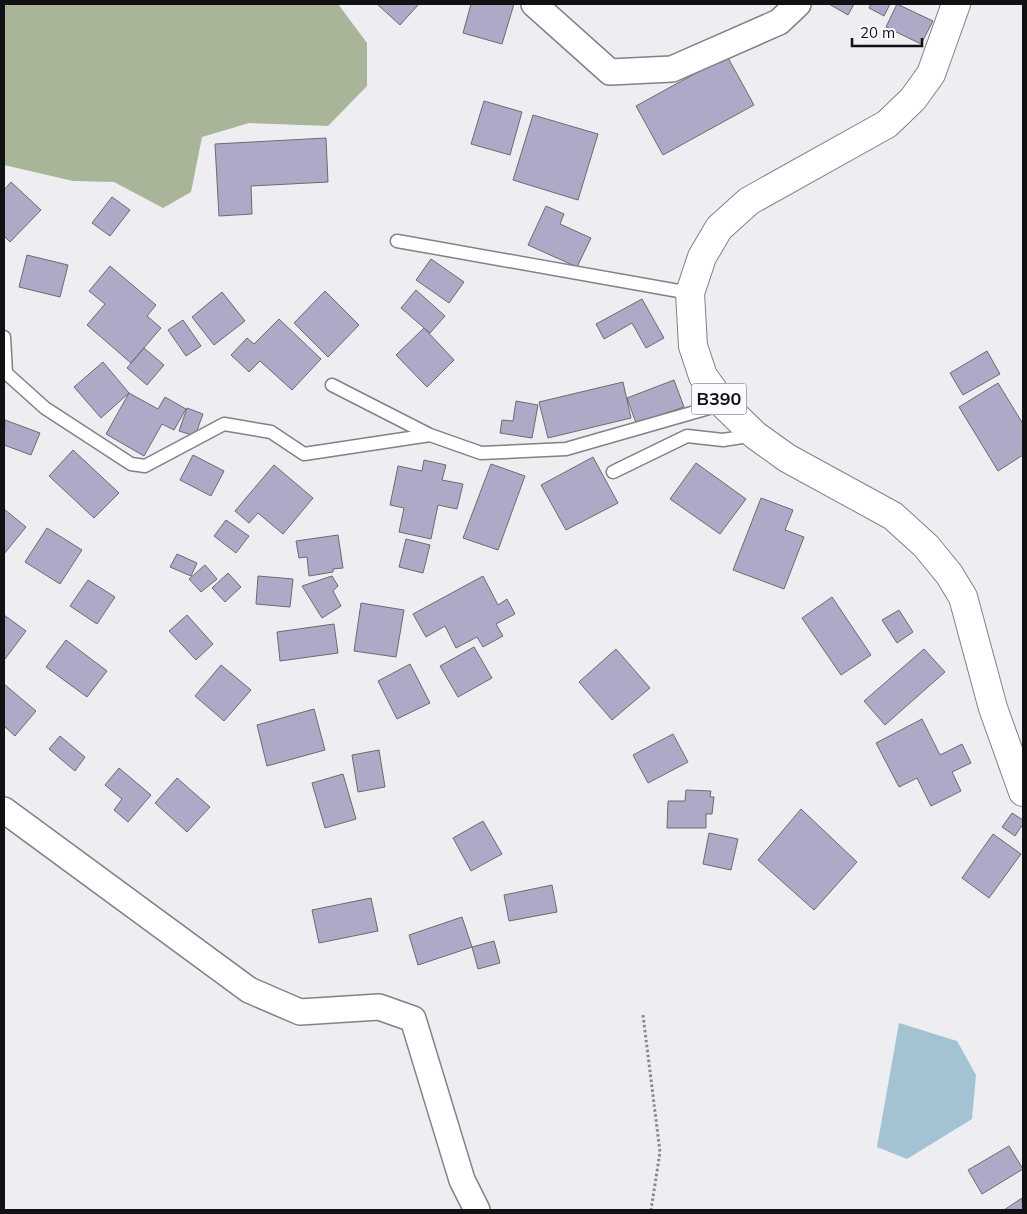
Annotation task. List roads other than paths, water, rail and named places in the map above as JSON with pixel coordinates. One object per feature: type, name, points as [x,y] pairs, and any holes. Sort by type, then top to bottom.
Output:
[{"type":"main road","name":"B390","points":[[956,4],[931,74],[913,99],[887,124],[749,201],[719,228],[702,257],[690,293],[693,346],[703,376],[723,404],[755,436],[787,458],[893,516],[926,546],[949,574],[962,597],[993,708],[1023,792]]},
{"type":"street","points":[[534,4],[610,72],[672,70],[779,22],[798,4]]},
{"type":"street","points":[[4,810],[248,990],[300,1012],[379,1007],[413,1019],[462,1180],[477,1210]]},
{"type":"lane","points":[[397,241],[690,293]]},
{"type":"lane","points":[[4,337],[6,373],[45,408],[131,464],[145,466],[224,424],[271,432],[304,454],[430,435]]},
{"type":"lane","points":[[332,385],[430,435],[481,453],[566,448],[723,404]]},
{"type":"lane","points":[[613,472],[687,436],[723,440],[755,436]]},
{"type":"water","points":[[899,1023],[957,1041],[976,1075],[972,1119],[907,1159],[877,1147]]}]
